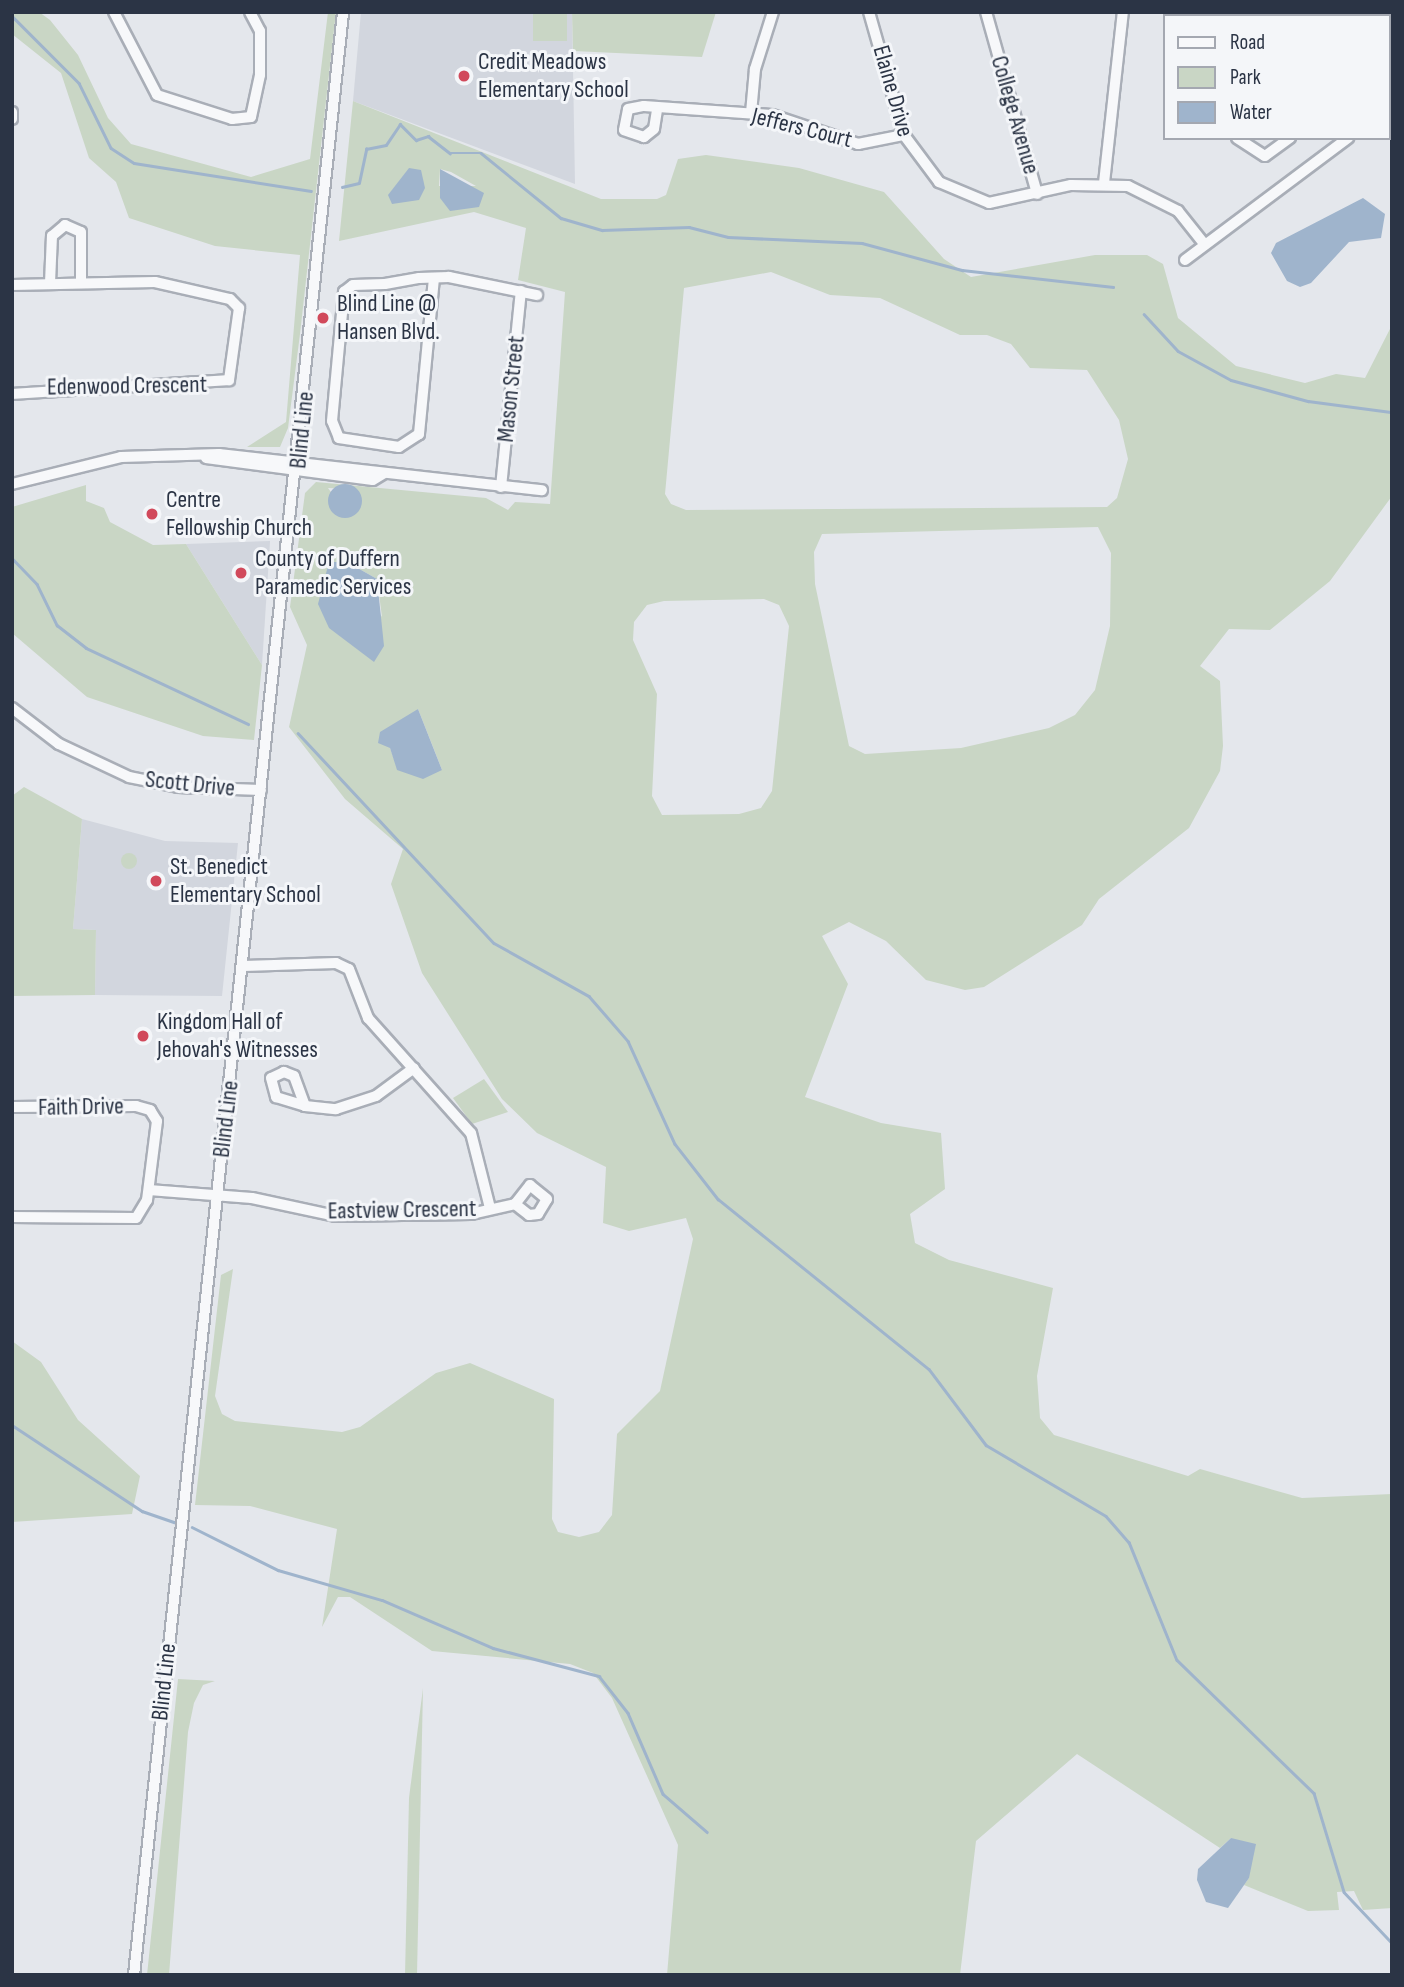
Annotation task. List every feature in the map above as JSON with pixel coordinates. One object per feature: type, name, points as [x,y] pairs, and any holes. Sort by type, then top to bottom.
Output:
[{"type":"street","points":[[114,12],[157,96],[232,119],[251,117],[260,75],[260,31],[250,12]]},
{"type":"street","name":"Blind Line","points":[[134,1975],[298,466],[342,12]]},
{"type":"street","points":[[751,113],[755,69],[773,12]]},
{"type":"street","name":"Elaine Drive","points":[[869,12],[904,135],[922,168],[956,192],[989,203],[1037,194]]},
{"type":"street","name":"College Avenue","points":[[986,12],[1037,194],[1104,183],[1152,194],[1178,211],[1205,245]]},
{"type":"street","points":[[1104,183],[1123,12]]},
{"type":"street","name":"Jeffers Court","points":[[657,110],[751,113],[848,143],[904,135]]},
{"type":"street","points":[[12,112],[12,119]]},
{"type":"street","points":[[1240,140],[1260,155],[1286,140]]},
{"type":"street","points":[[1185,260],[1345,140]]},
{"type":"street","points":[[50,283],[51,236],[65,225],[81,232],[82,282]]},
{"type":"street","points":[[434,278],[419,434],[399,447],[347,441],[333,432],[344,292],[353,285],[434,278],[537,295]]},
{"type":"street","name":"Edenwood Crescent","points":[[12,285],[155,282],[236,302],[229,380],[12,394]]},
{"type":"street","name":"Mason Street","points":[[501,487],[521,291]]},
{"type":"street","points":[[13,481],[121,457],[206,458],[298,466],[373,480],[383,474],[542,490]]},
{"type":"street","name":"Scott Drive","points":[[14,713],[73,753],[129,777],[186,788],[261,790]]},
{"type":"street","name":"Eastview Crescent","points":[[149,1190],[218,1195],[335,1216],[490,1208],[471,1133],[368,1018],[349,969],[336,963],[244,966]]},
{"type":"street","points":[[305,1106],[353,1107],[414,1068]]},
{"type":"street","name":"Faith Drive","points":[[12,1107],[150,1110],[157,1121],[149,1190]]},
{"type":"street","points":[[12,1217],[124,1221],[144,1210],[149,1190]]},
{"type":"street","points":[[490,1208],[515,1204]]},
{"type":"shaded area","name":"Credit Meadows Elementary School","points":[[361,12],[572,12],[575,184],[353,101]]},
{"type":"shaded area","points":[[270,542],[262,665],[186,544]]},
{"type":"shaded area","name":"St. Benedict Elementary School","points":[[82,819],[165,841],[238,843],[222,996],[95,995],[96,930],[73,929]]},
{"type":"green space","points":[[12,12],[39,12],[50,20],[78,55],[108,118],[131,144],[251,177],[310,159],[328,12],[336,12],[288,428],[280,447],[247,447],[286,422],[300,255],[215,246],[129,218],[116,182],[89,158],[61,73],[12,34]]},
{"type":"green space","points":[[533,12],[567,12],[567,41],[533,41]]},
{"type":"green space","points":[[572,12],[716,12],[702,57],[573,51]]},
{"type":"green space","points":[[353,101],[601,199],[657,199],[666,195],[678,159],[706,155],[799,168],[884,192],[944,259],[971,277],[1095,255],[1147,255],[1163,264],[1178,318],[1236,366],[1305,383],[1336,374],[1365,378],[1392,325],[1392,496],[1330,581],[1270,630],[1229,629],[1200,666],[1220,681],[1223,746],[1220,771],[1189,828],[1099,899],[1082,925],[984,987],[965,990],[926,980],[886,941],[849,922],[822,936],[848,984],[805,1097],[881,1123],[941,1133],[945,1189],[910,1214],[915,1243],[949,1260],[1053,1288],[1037,1376],[1040,1418],[1054,1435],[1188,1476],[1200,1469],[1302,1498],[1392,1494],[1392,1908],[1363,1910],[1354,1891],[1337,1892],[1339,1910],[1308,1911],[1244,1885],[1249,1878],[1231,1838],[1220,1848],[1077,1754],[976,1841],[960,1975],[667,1975],[678,1845],[612,1698],[593,1673],[570,1664],[432,1651],[350,1597],[338,1597],[322,1627],[337,1529],[250,1506],[195,1505],[221,1275],[233,1269],[215,1396],[222,1414],[235,1421],[342,1432],[360,1427],[436,1373],[470,1363],[554,1399],[552,1519],[558,1532],[579,1537],[599,1532],[612,1515],[617,1434],[660,1391],[693,1239],[686,1218],[629,1231],[603,1223],[606,1167],[537,1133],[502,1099],[422,973],[391,884],[403,849],[345,799],[289,727],[307,645],[290,607],[305,493],[316,482],[486,498],[508,510],[515,502],[550,504],[565,292],[518,280],[526,228],[474,212],[339,241]],"holes":[[[440,169],[476,186],[439,186]],[[771,272],[830,295],[880,298],[960,335],[987,335],[1011,344],[1030,368],[1087,370],[1119,420],[1128,459],[1117,498],[1107,507],[686,510],[671,504],[665,494],[684,288]],[[328,488],[352,489],[347,514]],[[1098,527],[1111,553],[1110,626],[1095,690],[1075,715],[1049,728],[961,748],[865,754],[849,746],[815,584],[814,552],[822,534]],[[347,562],[377,579],[382,617]],[[764,599],[779,605],[789,626],[772,791],[761,808],[739,814],[662,815],[652,796],[657,694],[633,640],[634,622],[647,605],[664,601]],[[418,709],[442,770],[398,770],[390,748]]]},
{"type":"green space","points":[[86,485],[86,501],[104,508],[110,522],[153,545],[186,544],[262,665],[254,740],[203,736],[87,697],[12,633],[12,507]]},
{"type":"green space","points":[[24,787],[82,819],[73,929],[96,930],[95,995],[12,996],[12,796]]},
{"type":"green space","points":[[126,853],[132,853],[137,861],[135,867],[126,869],[121,864],[121,858]]},
{"type":"green space","points":[[484,1079],[508,1112],[472,1124],[453,1098]]},
{"type":"green space","points":[[12,1341],[41,1362],[78,1420],[140,1476],[132,1514],[12,1522]]},
{"type":"green space","points":[[178,1679],[215,1681],[203,1685],[194,1703],[188,1732],[169,1975],[147,1975]]},
{"type":"green space","points":[[423,1688],[417,1975],[405,1975],[409,1798]]},
{"type":"water","points":[[409,168],[421,170],[425,188],[419,200],[392,204],[388,195]]},
{"type":"water","points":[[440,169],[484,193],[479,207],[450,211],[440,198]]},
{"type":"water","points":[[1363,198],[1385,214],[1381,238],[1349,242],[1311,283],[1300,287],[1287,281],[1271,253],[1276,243]]},
{"type":"water","points":[[345,484],[357,489],[362,501],[357,513],[345,518],[333,513],[328,501],[333,489]]},
{"type":"water","points":[[329,562],[347,562],[377,579],[384,646],[374,662],[329,628],[318,604]]},
{"type":"water","points":[[418,709],[442,770],[423,779],[397,770],[390,748],[378,743],[380,732]]},
{"type":"water","points":[[1231,1838],[1256,1844],[1249,1878],[1228,1908],[1206,1902],[1197,1880],[1198,1869]]},
{"type":"waterway","points":[[12,16],[79,83],[111,148],[134,163],[311,191]]},
{"type":"waterway","points":[[342,187],[359,183],[366,149],[386,145],[400,124],[416,140],[428,136],[450,153],[481,153],[561,218],[602,230],[689,227],[728,237],[862,243],[962,270],[1113,287]]},
{"type":"waterway","points":[[1144,314],[1178,351],[1231,380],[1308,401],[1392,412]]},
{"type":"waterway","points":[[12,558],[37,584],[57,625],[86,648],[248,724]]},
{"type":"waterway","points":[[298,733],[494,943],[589,996],[628,1041],[675,1144],[718,1199],[929,1369],[986,1445],[1106,1516],[1129,1542],[1177,1660],[1314,1793],[1344,1892],[1392,1943]]},
{"type":"waterway","points":[[12,1425],[142,1511],[174,1522]]},
{"type":"waterway","points":[[192,1527],[278,1570],[382,1600],[493,1648],[599,1676],[628,1713],[663,1794],[707,1832]]},
{"type":"place","name":"Credit Meadows Elementary School","points":[[464,76]]},
{"type":"place","name":"Blind Line @ Hansen Blvd.","points":[[323,318]]},
{"type":"place","name":"Centre Fellowship Church","points":[[152,514]]},
{"type":"place","name":"County of Duffern Paramedic Services","points":[[241,573]]},
{"type":"place","name":"St. Benedict Elementary School","points":[[156,881]]},
{"type":"place","name":"Kingdom Hall of Jehovah's Witnesses","points":[[143,1036]]}]
